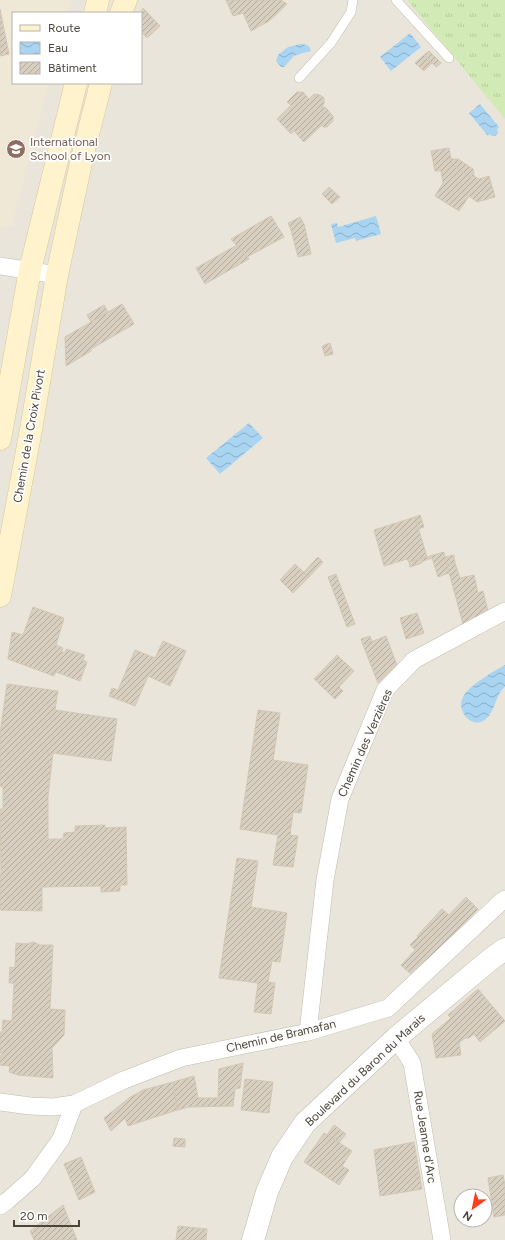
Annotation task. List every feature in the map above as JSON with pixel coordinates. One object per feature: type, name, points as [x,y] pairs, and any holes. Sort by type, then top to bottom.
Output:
[{"type":"main road","points":[[95,12],[98,0]]},
{"type":"main road","points":[[122,12],[126,0]]},
{"type":"main road","points":[[0,439],[30,270],[76,84]]},
{"type":"main road","name":"Chemin de la Croix Pivort","points":[[0,596],[32,424],[57,275],[82,158],[101,84]]},
{"type":"street","points":[[0,266],[57,275]]},
{"type":"street","name":"Chemin des Verzières","points":[[308,1032],[325,880],[340,799],[386,690],[414,660],[505,611]]},
{"type":"street","name":"Chemin de Bramafan","points":[[0,1102],[53,1107],[74,1104],[124,1080],[181,1058],[308,1032],[388,1008],[504,899]]},
{"type":"street","name":"Boulevard du Baron du Marais","points":[[253,1240],[268,1192],[282,1157],[306,1123],[396,1038],[505,949]]},
{"type":"street","name":"Rue Jeanne d'Arc","points":[[396,1038],[412,1063],[442,1240]]},
{"type":"street","points":[[0,1206],[7,1202],[33,1178],[60,1139],[74,1104]]},
{"type":"lane","points":[[299,78],[331,43],[351,12],[353,0]]},
{"type":"lane","points":[[396,0],[449,58]]},
{"type":"shaded area","points":[[0,0],[505,0],[505,1240],[0,1240]]},
{"type":"shaded area","name":"International School of Lyon","points":[[0,0],[71,0],[68,12],[12,12],[12,84],[49,84],[13,225],[0,228]]},
{"type":"green space","points":[[407,0],[505,0],[505,119]]},
{"type":"water","points":[[410,33],[421,47],[391,71],[380,57]]},
{"type":"water","points":[[300,44],[307,45],[310,47],[311,51],[294,56],[284,67],[281,67],[276,61],[278,55],[288,47]]},
{"type":"water","points":[[480,104],[499,127],[497,129],[498,133],[495,136],[489,134],[488,136],[469,113]]},
{"type":"water","points":[[376,216],[381,234],[356,241],[355,238],[336,243],[331,224],[337,223],[338,227]]},
{"type":"water","points":[[249,423],[263,438],[220,474],[206,458]]},
{"type":"water","points":[[505,665],[505,687],[501,690],[490,714],[483,721],[473,722],[469,720],[461,707],[463,697],[470,688]]},
{"type":"building","points":[[226,0],[281,0],[287,4],[269,21],[251,31],[243,13],[233,16]]},
{"type":"building","points":[[143,8],[160,26],[147,38],[142,33],[141,12]]},
{"type":"building","points":[[0,9],[9,54],[0,56]]},
{"type":"building","points":[[429,51],[441,63],[436,67],[424,55]]},
{"type":"building","points":[[424,55],[432,63],[424,71],[415,63]]},
{"type":"building","points":[[297,92],[303,92],[309,99],[314,94],[320,95],[324,98],[324,104],[321,106],[326,108],[333,116],[333,121],[327,127],[323,127],[322,125],[304,142],[294,131],[291,134],[277,119],[291,105],[287,102]]},
{"type":"building","points":[[449,148],[452,164],[470,177],[474,176],[479,179],[489,176],[495,197],[477,202],[469,196],[459,211],[435,196],[443,183],[441,171],[435,171],[431,151]]},
{"type":"building","points":[[451,159],[458,159],[473,169],[474,176],[470,177],[452,164]]},
{"type":"building","points":[[329,187],[340,197],[332,204],[322,194]]},
{"type":"building","points":[[271,216],[284,237],[247,257],[231,239]]},
{"type":"building","points":[[300,217],[304,224],[311,254],[298,257],[288,223]]},
{"type":"building","points":[[237,245],[249,259],[205,284],[196,268]]},
{"type":"building","points":[[122,304],[134,324],[91,349],[91,351],[66,366],[65,337]]},
{"type":"building","points":[[104,305],[108,312],[91,322],[87,315]]},
{"type":"building","points":[[330,343],[333,354],[325,356],[322,346]]},
{"type":"building","points":[[420,515],[424,527],[418,529],[415,517]]},
{"type":"building","points":[[415,517],[427,557],[409,562],[407,559],[384,566],[374,530]]},
{"type":"building","points":[[444,552],[449,573],[438,577],[432,558],[410,567],[409,562]]},
{"type":"building","points":[[454,555],[455,563],[447,565],[445,557]]},
{"type":"building","points":[[318,557],[323,562],[309,577],[304,572]]},
{"type":"building","points":[[455,563],[460,578],[474,575],[478,593],[483,591],[488,611],[463,624],[447,565]]},
{"type":"building","points":[[295,564],[309,577],[293,593],[280,580]]},
{"type":"building","points":[[336,574],[355,624],[347,627],[328,577]]},
{"type":"building","points":[[33,607],[64,618],[56,645],[63,648],[62,652],[65,653],[66,649],[85,655],[83,660],[87,662],[80,681],[56,672],[54,676],[8,659],[12,632],[23,635]]},
{"type":"building","points":[[417,613],[424,633],[406,639],[400,618]]},
{"type":"building","points":[[370,636],[372,642],[363,645],[361,639]]},
{"type":"building","points":[[386,636],[397,665],[378,683],[363,645]]},
{"type":"building","points":[[163,641],[186,651],[170,686],[148,676],[135,706],[109,696],[112,688],[118,690],[135,650],[155,658]]},
{"type":"building","points":[[337,655],[354,671],[339,687],[343,691],[335,699],[314,679]]},
{"type":"building","points":[[7,684],[58,691],[55,710],[117,719],[111,761],[53,753],[48,796],[48,839],[63,839],[64,833],[75,832],[75,826],[105,825],[105,828],[126,827],[127,885],[120,885],[120,891],[101,892],[101,886],[42,887],[42,911],[0,910],[0,809],[3,809],[3,787],[0,786],[0,733]]},
{"type":"building","points":[[258,710],[280,713],[273,760],[308,765],[301,813],[293,812],[290,835],[298,836],[293,867],[273,865],[278,835],[240,829]]},
{"type":"building","points":[[237,858],[258,861],[251,907],[287,913],[280,962],[272,961],[268,982],[275,983],[271,1014],[254,1012],[258,983],[219,978]]},
{"type":"building","points":[[466,897],[478,909],[413,976],[401,965],[415,950],[410,945],[442,909],[449,915]]},
{"type":"building","points":[[33,942],[40,945],[53,945],[50,1009],[65,1010],[64,1035],[52,1048],[53,1078],[18,1075],[9,1072],[10,1066],[0,1065],[0,1056],[3,1054],[0,1053],[0,1032],[2,1032],[3,1020],[12,1021],[14,983],[9,983],[10,967],[15,968],[16,943],[27,944]]},
{"type":"building","points":[[478,989],[505,1021],[480,1042],[474,1034],[469,1038],[465,1038],[459,1043],[461,1055],[436,1058],[432,1034],[451,1018],[448,1015]]},
{"type":"building","points":[[243,1063],[240,1088],[235,1089],[233,1106],[189,1107],[177,1110],[173,1082],[194,1076],[198,1098],[218,1098],[219,1069]]},
{"type":"building","points":[[245,1079],[273,1082],[269,1113],[241,1110]]},
{"type":"building","points":[[173,1082],[177,1110],[128,1126],[125,1118],[111,1131],[104,1118],[129,1098],[143,1090]]},
{"type":"building","points":[[334,1125],[346,1134],[339,1143],[327,1135]]},
{"type":"building","points":[[324,1133],[352,1151],[342,1166],[349,1170],[339,1185],[304,1162]]},
{"type":"building","points":[[174,1138],[185,1139],[185,1147],[173,1146]]},
{"type":"building","points":[[414,1142],[422,1189],[380,1196],[374,1150]]},
{"type":"building","points":[[81,1157],[95,1192],[79,1200],[64,1164]]},
{"type":"building","points":[[503,1175],[505,1185],[505,1215],[494,1217],[493,1188],[490,1188],[488,1178]]},
{"type":"building","points":[[63,1205],[77,1240],[34,1240],[30,1231]]},
{"type":"building","points":[[178,1226],[207,1229],[206,1240],[176,1240]]},
{"type":"place","name":"International School of Lyon","points":[[16,149]]}]
